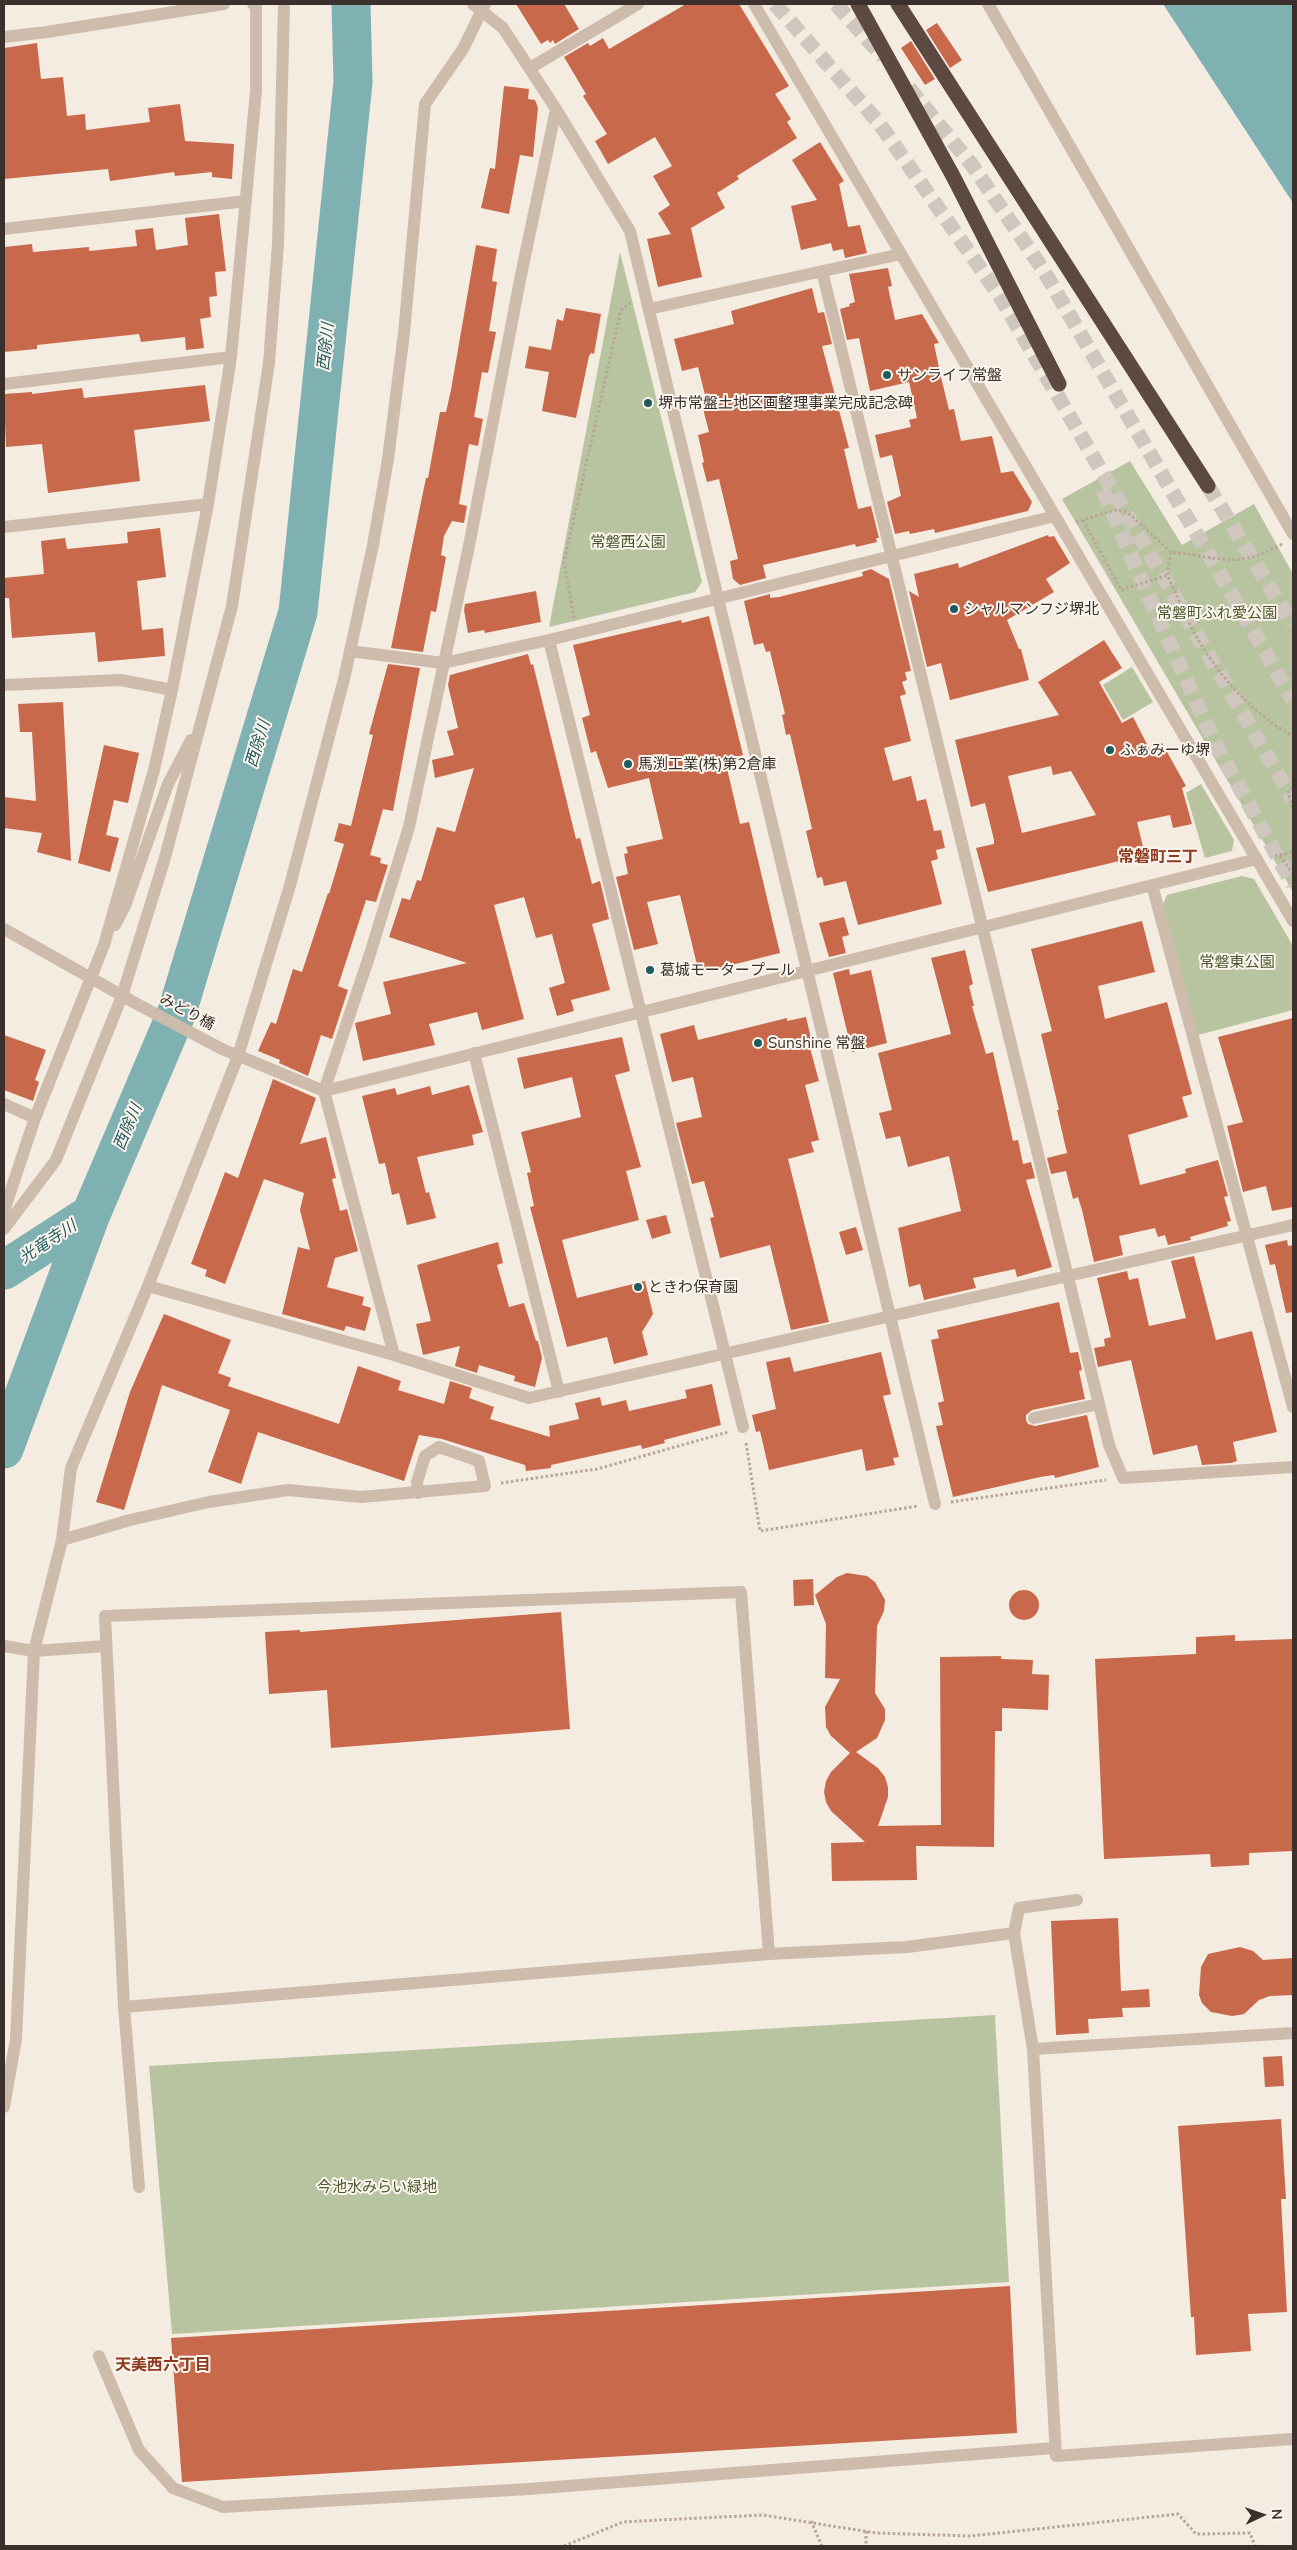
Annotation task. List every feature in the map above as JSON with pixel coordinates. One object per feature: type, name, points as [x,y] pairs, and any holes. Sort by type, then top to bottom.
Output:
[{"type":"highway","points":[[858,4],[953,176],[1059,384]]},
{"type":"highway","points":[[898,4],[1208,486]]},
{"type":"street","points":[[4,37],[224,4]]},
{"type":"street","points":[[104,945],[154,770],[172,690],[208,504],[231,357],[256,92],[256,7],[253,4]]},
{"type":"street","points":[[4,1229],[56,1160],[122,996],[164,861],[232,606],[269,363],[278,244],[284,4]]},
{"type":"street","points":[[530,68],[638,4]]},
{"type":"street","points":[[754,4],[1293,921]]},
{"type":"street","points":[[988,4],[1289,538]]},
{"type":"street","points":[[4,2107],[16,2039],[34,1650],[62,1540],[71,1468],[148,1286],[238,1056],[289,889],[350,651],[373,545],[388,460],[404,334],[425,104],[463,49],[480,6],[503,28],[530,68],[630,231],[935,1504]]},
{"type":"street","points":[[394,1355],[324,1091],[370,954],[409,827],[443,663],[470,546],[520,280],[556,109]]},
{"type":"street","points":[[4,229],[246,201]]},
{"type":"street","points":[[648,303],[822,271],[901,254]]},
{"type":"street","points":[[822,271],[1109,1445],[1123,1478],[1293,1467]]},
{"type":"street","points":[[4,384],[231,357]]},
{"type":"street","points":[[4,527],[208,504]]},
{"type":"street","points":[[350,651],[443,663],[549,640],[1055,516]]},
{"type":"street","points":[[549,640],[743,1427]]},
{"type":"street","points":[[4,684],[121,680],[172,690]]},
{"type":"street","points":[[4,1211],[35,1118],[104,945],[125,906],[168,784],[203,718]]},
{"type":"street","points":[[324,1091],[1257,858]]},
{"type":"street","points":[[1152,885],[1293,1407]]},
{"type":"street","name":"みどり橋","points":[[4,928],[122,996],[222,1049],[324,1091]]},
{"type":"street","points":[[474,1054],[559,1392]]},
{"type":"street","points":[[4,1104],[35,1118]]},
{"type":"street","points":[[148,1286],[394,1355],[529,1398],[1293,1225]]},
{"type":"street","points":[[1034,1418],[1099,1404]]},
{"type":"street","points":[[62,1540],[130,1520],[209,1502],[288,1490],[361,1497],[418,1493],[485,1486],[479,1461],[438,1447],[425,1456],[417,1482],[418,1493]]},
{"type":"street","points":[[140,2187],[124,2007],[105,1616],[741,1592],[769,1954]]},
{"type":"street","points":[[4,1646],[34,1650],[105,1646]]},
{"type":"street","points":[[1077,1900],[1020,1908],[1014,1933],[1033,2049],[1054,2448],[1056,2456],[1293,2440]]},
{"type":"street","points":[[124,2007],[769,1954],[907,1947],[1014,1933]]},
{"type":"street","points":[[1033,2049],[1293,2033]]},
{"type":"street","points":[[99,2356],[139,2450],[173,2488],[223,2507],[529,2489],[1054,2448]]},
{"type":"path","points":[[576,633],[564,562],[621,310],[633,301],[648,303]]},
{"type":"path","points":[[1168,575],[1121,590],[1083,520],[1115,510],[1127,512],[1171,552],[1219,560],[1241,561],[1262,555],[1289,538]]},
{"type":"path","points":[[1171,552],[1168,575],[1185,616],[1201,646],[1224,676],[1252,706],[1293,736]]},
{"type":"path","points":[[1293,788],[1288,792],[1293,809]]},
{"type":"path","points":[[1293,852],[1280,856],[1293,874]]},
{"type":"path","points":[[485,1486],[597,1469],[743,1427],[760,1531],[1123,1478]]},
{"type":"path","points":[[564,2546],[623,2522],[763,2515],[866,2531],[971,2536],[1178,2514],[1196,2534],[1250,2533],[1255,2546]]},
{"type":"path","points":[[811,2521],[822,2546]]},
{"type":"path","points":[[866,2531],[866,2546]]},
{"type":"green space","name":"常磐西公園","points":[[620,252],[702,582],[695,592],[549,627]]},
{"type":"green space","name":"常磐町ふれ愛公園","points":[[1130,461],[1182,545],[1254,504],[1293,574],[1293,892],[1062,499]]},
{"type":"green space","points":[[1132,667],[1153,702],[1123,720],[1103,685]]},
{"type":"green space","points":[[1201,784],[1234,840],[1232,851],[1205,858],[1186,793]]},
{"type":"green space","name":"常磐東公園","points":[[1242,876],[1254,879],[1293,946],[1293,1010],[1198,1035],[1163,904],[1167,895]]},
{"type":"green space","name":"今池水みらい緑地","points":[[995,2015],[1009,2282],[172,2334],[149,2066]]},
{"type":"water","points":[[1163,4],[1293,4],[1293,203]]},
{"type":"building","points":[[516,4],[564,4],[579,29],[555,44],[553,40],[550,43],[548,40],[541,44]]},
{"type":"building","points":[[686,4],[739,4],[789,86],[775,94],[791,119],[787,122],[797,138],[737,176],[739,179],[717,193],[725,208],[691,228],[702,277],[658,287],[647,239],[671,234],[658,213],[670,205],[653,176],[672,166],[655,137],[608,164],[595,141],[607,134],[583,96],[586,94],[564,57],[588,43],[590,46],[603,38],[609,49]]},
{"type":"building","points":[[937,23],[962,60],[950,68],[926,30]]},
{"type":"building","points":[[911,41],[935,79],[925,85],[901,48]]},
{"type":"building","points":[[37,43],[41,79],[63,77],[67,116],[85,114],[86,130],[150,122],[148,108],[180,104],[185,141],[234,144],[232,179],[212,177],[212,172],[175,176],[174,172],[110,181],[108,169],[4,179],[4,48]]},
{"type":"building","points":[[504,86],[529,89],[528,99],[535,100],[538,108],[533,157],[520,155],[509,214],[481,208],[490,168],[495,169]]},
{"type":"building","points":[[820,142],[844,181],[839,184],[848,227],[860,225],[867,253],[845,258],[843,249],[833,251],[831,243],[801,250],[791,206],[817,200],[792,160]]},
{"type":"building","points":[[219,214],[226,271],[215,272],[217,296],[209,297],[211,317],[200,319],[204,348],[186,350],[185,337],[141,342],[139,334],[37,345],[37,349],[4,352],[4,247],[32,244],[33,252],[89,247],[89,251],[137,246],[135,230],[153,228],[156,250],[188,245],[185,218]]},
{"type":"building","points":[[476,245],[497,249],[492,281],[497,282],[489,331],[496,332],[488,373],[482,372],[474,417],[483,419],[478,446],[469,444],[459,504],[467,506],[464,523],[452,521],[444,536],[441,555],[446,557],[436,612],[431,611],[423,652],[391,648],[426,478],[428,478],[440,412],[446,412],[451,390]]},
{"type":"building","points":[[888,268],[892,286],[888,287],[895,320],[922,314],[939,343],[934,344],[941,377],[949,410],[954,409],[961,441],[992,436],[1001,473],[1013,471],[1032,502],[1028,511],[935,533],[934,529],[910,534],[909,531],[895,534],[887,502],[901,496],[892,455],[880,458],[875,435],[911,427],[909,420],[917,418],[909,382],[870,391],[859,338],[847,340],[840,309],[850,306],[849,304],[855,302],[849,274]]},
{"type":"building","points":[[812,288],[818,313],[824,312],[832,344],[822,346],[849,448],[844,449],[858,509],[871,506],[879,538],[876,538],[877,542],[856,547],[855,544],[763,565],[766,578],[740,585],[733,579],[730,561],[738,559],[719,479],[707,482],[702,463],[704,462],[698,435],[709,432],[701,401],[706,399],[698,367],[682,371],[674,339],[734,324],[731,311]]},
{"type":"building","points":[[566,308],[601,314],[594,354],[591,353],[589,356],[576,418],[542,411],[549,372],[525,368],[529,346],[551,350],[557,319],[563,321]]},
{"type":"building","points":[[205,385],[210,421],[134,430],[140,481],[48,493],[42,444],[6,447],[4,394],[32,392],[32,394],[82,388],[84,398]]},
{"type":"building","points":[[160,528],[166,577],[137,581],[142,630],[163,628],[165,656],[98,662],[95,632],[12,638],[9,598],[4,598],[4,578],[44,574],[41,541],[65,538],[67,549],[128,543],[127,532]]},
{"type":"building","points":[[1048,535],[1049,537],[1054,536],[1070,563],[1046,579],[1054,592],[1007,620],[1019,649],[1021,649],[1029,680],[950,700],[941,663],[927,667],[909,591],[919,597],[914,574],[958,563],[959,568]]},
{"type":"building","points":[[871,569],[889,579],[911,671],[905,672],[907,680],[902,682],[906,694],[900,696],[911,741],[884,748],[893,781],[911,776],[917,801],[926,799],[934,831],[941,830],[945,848],[936,850],[938,859],[931,861],[942,904],[858,925],[846,881],[824,886],[822,877],[817,878],[806,831],[812,829],[790,734],[786,735],[782,715],[785,714],[770,651],[766,652],[763,643],[754,645],[744,601],[770,594],[770,598],[779,597],[863,576],[862,572]]},
{"type":"building","points":[[536,591],[541,622],[485,633],[484,630],[468,633],[464,610],[465,604]]},
{"type":"building","points":[[709,616],[743,755],[725,760],[740,824],[749,822],[780,953],[699,973],[680,895],[647,902],[658,944],[634,950],[616,877],[628,874],[624,854],[628,853],[626,847],[663,839],[649,778],[608,788],[596,751],[591,753],[582,718],[590,715],[573,645],[681,620],[682,623]]},
{"type":"building","points":[[1104,640],[1122,668],[1099,682],[1122,723],[1133,717],[1150,750],[1162,743],[1186,786],[1182,788],[1192,824],[1173,828],[1170,815],[1137,822],[1145,855],[988,892],[976,848],[994,844],[994,840],[985,803],[971,807],[955,740],[1059,715],[1038,682]],"holes":[[[1051,766],[1053,775],[1071,771],[1096,815],[1022,833],[1008,776]]]},
{"type":"building","points":[[528,654],[531,665],[533,664],[576,839],[580,838],[592,884],[600,881],[609,919],[592,924],[610,990],[571,1000],[574,1011],[557,1016],[549,988],[565,983],[552,934],[536,938],[524,897],[494,905],[524,1019],[482,1030],[477,1012],[429,1024],[435,1045],[363,1061],[355,1023],[391,1014],[383,982],[467,963],[389,937],[402,898],[410,900],[417,880],[421,881],[437,827],[455,832],[474,768],[435,778],[432,760],[454,755],[447,731],[458,728],[448,685],[450,675]]},
{"type":"building","points":[[388,664],[420,668],[393,811],[383,809],[370,855],[381,858],[380,863],[388,865],[376,902],[366,900],[338,986],[348,990],[332,1039],[321,1035],[308,1076],[279,1063],[280,1060],[258,1051],[271,1022],[276,1024],[293,969],[302,972],[329,894],[344,844],[334,841],[339,823],[351,826],[373,735],[369,734]]},
{"type":"building","points":[[63,702],[71,861],[37,852],[42,833],[4,828],[4,797],[36,801],[32,732],[20,732],[18,704]]},
{"type":"building","points":[[104,745],[139,753],[128,803],[114,800],[106,835],[119,838],[110,872],[78,863]]},
{"type":"building","points":[[844,917],[849,935],[842,937],[846,953],[829,957],[819,923]]},
{"type":"building","points":[[1142,921],[1155,972],[1098,986],[1105,1019],[1167,1002],[1192,1094],[1182,1097],[1188,1117],[1128,1135],[1140,1185],[1186,1173],[1185,1169],[1218,1160],[1228,1196],[1224,1197],[1231,1221],[1227,1222],[1228,1226],[1190,1237],[1191,1240],[1168,1245],[1165,1235],[1158,1237],[1155,1228],[1119,1236],[1123,1255],[1094,1262],[1078,1197],[1073,1199],[1066,1171],[1051,1174],[1047,1158],[1067,1153],[1041,1034],[1052,1031],[1031,949]]},
{"type":"building","points":[[965,950],[973,984],[969,986],[974,1006],[972,1006],[986,1054],[993,1052],[1013,1141],[1018,1140],[1023,1164],[1031,1162],[1035,1178],[1026,1180],[1052,1267],[1017,1277],[1015,1269],[973,1278],[976,1288],[924,1300],[920,1284],[909,1287],[898,1228],[961,1211],[949,1156],[908,1167],[900,1136],[886,1139],[879,1113],[892,1110],[878,1053],[951,1034],[931,958]]},
{"type":"building","points":[[849,969],[850,975],[871,970],[887,1043],[852,1052],[833,973]]},
{"type":"building","points":[[806,1017],[813,1047],[810,1048],[819,1081],[805,1085],[819,1140],[811,1142],[814,1152],[788,1159],[829,1322],[791,1330],[770,1245],[720,1258],[710,1218],[714,1217],[704,1181],[692,1184],[676,1123],[702,1117],[693,1077],[672,1082],[660,1034],[694,1025],[698,1040],[787,1018],[787,1021]]},
{"type":"building","points":[[1293,1018],[1293,1207],[1272,1211],[1266,1186],[1243,1192],[1227,1126],[1243,1122],[1218,1037]]},
{"type":"building","points":[[4,1035],[46,1050],[35,1080],[39,1082],[33,1101],[4,1090]]},
{"type":"building","points":[[622,1037],[630,1071],[615,1075],[641,1167],[626,1171],[639,1220],[562,1240],[577,1298],[645,1281],[653,1314],[642,1332],[648,1355],[614,1364],[607,1337],[567,1347],[530,1207],[534,1206],[527,1173],[531,1172],[521,1132],[581,1117],[572,1077],[524,1089],[517,1058]]},
{"type":"building","points":[[273,1079],[316,1098],[300,1144],[326,1137],[336,1178],[332,1179],[340,1211],[347,1209],[358,1251],[335,1258],[327,1287],[364,1297],[362,1305],[371,1308],[365,1331],[346,1326],[344,1331],[282,1314],[298,1247],[310,1250],[300,1210],[304,1193],[264,1179],[225,1284],[205,1276],[207,1270],[191,1264],[225,1172],[238,1178]]},
{"type":"building","points":[[469,1085],[483,1132],[472,1135],[474,1145],[417,1157],[426,1193],[429,1192],[436,1218],[407,1225],[399,1193],[392,1195],[385,1163],[379,1164],[362,1096],[395,1088],[397,1095],[430,1086],[432,1095]]},
{"type":"building","points":[[666,1215],[671,1233],[652,1239],[646,1220]]},
{"type":"building","points":[[856,1227],[863,1250],[846,1255],[839,1232]]},
{"type":"building","points":[[1287,1240],[1288,1246],[1293,1245],[1293,1312],[1286,1313],[1275,1264],[1270,1265],[1265,1245]]},
{"type":"building","points":[[498,1242],[503,1263],[497,1265],[509,1307],[524,1303],[536,1341],[538,1341],[542,1358],[535,1387],[514,1381],[515,1376],[479,1365],[477,1373],[455,1366],[460,1346],[423,1355],[416,1324],[431,1321],[417,1265]]},
{"type":"building","points":[[1194,1256],[1216,1340],[1252,1331],[1277,1432],[1233,1442],[1237,1461],[1231,1463],[1202,1465],[1197,1445],[1153,1455],[1131,1360],[1098,1367],[1094,1348],[1105,1346],[1104,1339],[1111,1337],[1097,1278],[1127,1271],[1129,1280],[1138,1278],[1149,1326],[1186,1318],[1171,1261]]},
{"type":"building","points":[[1059,1302],[1070,1353],[1078,1352],[1082,1370],[1079,1371],[1085,1399],[1032,1410],[1026,1415],[1026,1420],[1028,1424],[1035,1426],[1087,1415],[1099,1467],[1055,1478],[1054,1475],[1040,1477],[953,1497],[936,1426],[943,1425],[938,1403],[944,1401],[931,1340],[939,1338],[937,1330]]},
{"type":"building","points":[[164,1314],[231,1340],[218,1373],[231,1378],[228,1386],[339,1424],[358,1366],[401,1381],[398,1390],[444,1404],[450,1381],[472,1388],[469,1398],[494,1407],[490,1419],[550,1437],[549,1426],[579,1419],[575,1403],[600,1397],[602,1406],[626,1400],[629,1411],[687,1398],[685,1390],[712,1384],[721,1425],[664,1440],[665,1443],[642,1449],[641,1445],[551,1465],[551,1468],[526,1471],[525,1465],[442,1439],[419,1435],[404,1481],[258,1432],[241,1484],[208,1472],[230,1410],[162,1385],[124,1510],[96,1502],[130,1392]]},
{"type":"building","points":[[881,1352],[891,1394],[883,1396],[899,1457],[893,1458],[895,1465],[866,1471],[862,1449],[769,1470],[760,1431],[756,1432],[752,1415],[776,1409],[766,1362],[790,1357],[794,1372]]},
{"type":"building","points":[[847,1573],[867,1576],[875,1582],[885,1600],[884,1611],[877,1626],[875,1693],[885,1709],[885,1720],[877,1738],[856,1752],[878,1768],[885,1777],[888,1787],[888,1797],[878,1826],[941,1825],[940,1657],[1001,1656],[1001,1659],[1033,1660],[1032,1674],[1049,1675],[1048,1710],[1002,1708],[1002,1731],[995,1731],[994,1847],[916,1846],[917,1880],[832,1881],[831,1843],[865,1842],[831,1811],[826,1802],[824,1792],[826,1781],[831,1772],[850,1753],[831,1736],[826,1727],[825,1707],[840,1679],[825,1678],[826,1624],[815,1595],[837,1577]]},
{"type":"building","points":[[813,1579],[814,1605],[794,1606],[793,1580]]},
{"type":"building","points":[[1024,1590],[1030,1591],[1038,1599],[1038,1611],[1030,1619],[1024,1620],[1018,1619],[1010,1611],[1009,1605],[1010,1599],[1018,1591]]},
{"type":"building","points":[[561,1612],[570,1729],[331,1748],[327,1690],[269,1694],[265,1632],[300,1630],[300,1632]]},
{"type":"building","points":[[1235,1635],[1235,1641],[1293,1639],[1293,1851],[1249,1853],[1249,1865],[1211,1867],[1210,1854],[1104,1859],[1095,1659],[1196,1654],[1196,1637]]},
{"type":"building","points":[[1118,1918],[1121,1991],[1149,1989],[1150,2007],[1122,2008],[1123,2017],[1088,2019],[1089,2033],[1056,2035],[1051,1921]]},
{"type":"building","points":[[1240,1947],[1253,1951],[1263,1960],[1293,1958],[1293,1995],[1270,1996],[1259,2000],[1244,2014],[1232,2016],[1211,2012],[1202,2003],[1199,1995],[1201,1967],[1208,1954]]},
{"type":"building","points":[[1282,2056],[1284,2086],[1265,2087],[1263,2057]]},
{"type":"building","points":[[1281,2119],[1286,2199],[1281,2199],[1287,2312],[1248,2314],[1251,2351],[1196,2355],[1194,2317],[1191,2317],[1178,2126]]},
{"type":"building","points":[[1010,2286],[1017,2433],[182,2482],[171,2338]]},
{"type":"waterway","name":"西除川","points":[[4,1449],[91,1214],[177,1012],[298,612],[353,82],[351,4]]},
{"type":"waterway","name":"光竜寺川","points":[[4,1270],[91,1214]]},
{"type":"tunnel","points":[[775,4],[879,123],[999,295],[1293,800]]},
{"type":"tunnel","points":[[836,4],[883,57]]},
{"type":"tunnel","points":[[909,88],[972,165],[1044,271],[1293,700]]},
{"type":"tunnel","points":[[1208,486],[1293,625]]},
{"type":"tunnel","points":[[1103,490],[1215,743],[1293,885]]},
{"type":"place","name":"サンライフ常盤","points":[[887,375]]},
{"type":"place","name":"堺市常盤土地区画整理事業完成記念碑","points":[[648,403]]},
{"type":"place","name":"シャルマンフジ堺北","points":[[954,609]]},
{"type":"place","name":"ふぁみーゆ堺","points":[[1110,750]]},
{"type":"place","name":"馬渕工業(株)第2倉庫","points":[[628,764]]},
{"type":"place","name":"葛城モータープール","points":[[650,970]]},
{"type":"place","name":"Sunshine 常盤","points":[[758,1043]]},
{"type":"place","name":"ときわ保育園","points":[[638,1287]]},
{"type":"district","name":"常磐町三丁","points":[[1158,857]]},
{"type":"district","name":"天美西六丁目","points":[[163,2365]]}]
